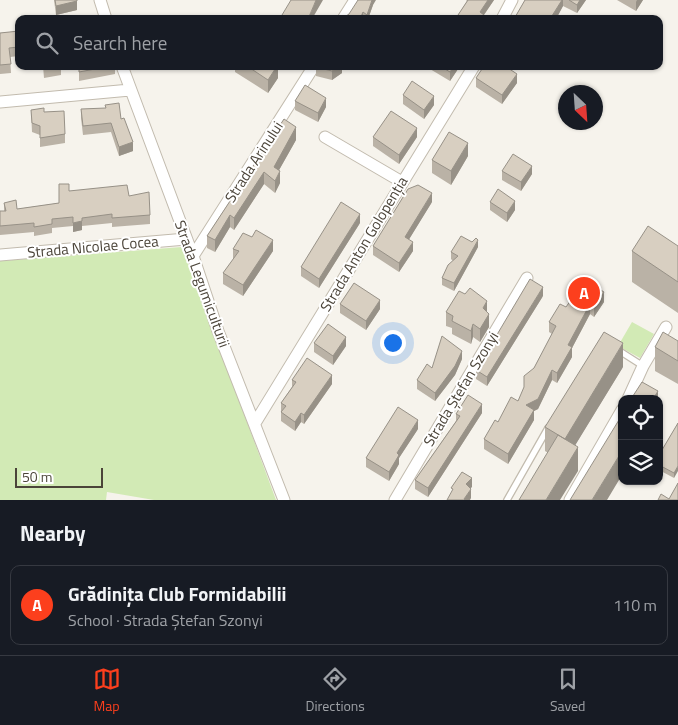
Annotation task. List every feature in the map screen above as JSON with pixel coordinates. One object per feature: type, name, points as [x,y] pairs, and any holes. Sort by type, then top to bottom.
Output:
[{"type":"street","points":[[100,0],[105,15]]},
{"type":"street","points":[[346,15],[355,0]]},
{"type":"street","points":[[504,15],[512,0]]},
{"type":"street","name":"Strada Legumiculturii","points":[[123,70],[193,256],[218,331],[284,500]]},
{"type":"street","name":"Strada Arinului","points":[[193,256],[311,70]]},
{"type":"street","name":"Strada Anton Golopenția","points":[[255,423],[472,70]]},
{"type":"street","points":[[0,102],[130,90]]},
{"type":"street","points":[[325,137],[402,182]]},
{"type":"street","name":"Strada Nicolae Cocea","points":[[0,255],[186,239]]},
{"type":"street","name":"Strada Ștefan Szonyi","points":[[394,500],[527,278]]},
{"type":"street","points":[[630,395],[643,366],[666,327]]},
{"type":"street","points":[[570,500],[618,417]]},
{"type":"lane","points":[[614,348],[643,366]]},
{"type":"lane","points":[[507,500],[552,422]]},
{"type":"green space","points":[[182,247],[276,500],[154,500],[107,492],[106,500],[0,500],[0,261]]},
{"type":"green space","points":[[632,322],[654,334],[640,358],[618,346]]},
{"type":"building","points":[[55,0],[77,0],[77,1],[56,6]]},
{"type":"building","points":[[291,0],[316,0],[310,15],[282,15]]},
{"type":"building","points":[[358,0],[372,0],[367,15],[363,12],[362,15],[348,15]]},
{"type":"building","points":[[468,0],[488,0],[480,12],[484,15],[458,15]]},
{"type":"building","points":[[525,0],[562,0],[553,15],[516,15]]},
{"type":"building","points":[[569,0],[580,0],[577,5]]},
{"type":"building","points":[[15,31],[15,47],[9,48],[11,64],[0,65],[0,33]]},
{"type":"building","points":[[253,70],[274,70],[268,80]]},
{"type":"building","points":[[481,70],[511,70],[517,74],[502,95],[476,78]]},
{"type":"building","points":[[412,81],[434,96],[424,110],[403,95]]},
{"type":"building","points":[[305,85],[326,98],[318,113],[295,101]]},
{"type":"building","points":[[119,103],[121,119],[124,118],[133,142],[119,147],[111,123],[83,126],[81,109],[106,108],[105,105]]},
{"type":"building","points":[[44,108],[44,112],[64,111],[65,134],[40,138],[40,126],[32,123],[31,110]]},
{"type":"building","points":[[391,111],[417,128],[399,155],[373,137]]},
{"type":"building","points":[[284,119],[296,127],[274,167],[280,171],[275,181],[264,172],[234,218],[230,215],[215,240],[207,236]]},
{"type":"building","points":[[449,132],[468,143],[451,171],[432,160]]},
{"type":"building","points":[[513,154],[532,166],[521,182],[502,171]]},
{"type":"building","points":[[59,184],[69,184],[69,191],[127,185],[129,196],[149,192],[150,215],[112,218],[112,214],[82,218],[82,221],[73,223],[73,217],[52,219],[52,224],[34,227],[34,223],[0,226],[0,211],[6,211],[4,203],[16,200],[17,209],[59,203]]},
{"type":"building","points":[[418,185],[432,193],[405,237],[413,242],[399,263],[373,246],[408,189]]},
{"type":"building","points":[[498,189],[515,201],[507,213],[490,202]]},
{"type":"building","points":[[341,202],[360,214],[319,279],[301,267]]},
{"type":"building","points":[[648,226],[678,246],[678,282],[632,251]]},
{"type":"building","points":[[256,230],[273,240],[243,285],[223,273],[239,251],[233,249],[243,233],[252,237]]},
{"type":"building","points":[[461,236],[472,242],[476,238],[478,240],[454,283],[442,278],[448,265],[458,256],[451,252]]},
{"type":"building","points":[[530,279],[543,287],[487,377],[476,370]]},
{"type":"building","points":[[585,280],[604,292],[594,307],[590,304],[568,345],[572,347],[557,373],[552,370],[538,399],[526,405],[534,410],[508,454],[484,439],[495,420],[498,422],[511,397],[518,401],[524,387],[524,376],[534,368],[556,326],[549,322],[560,304],[566,307]]},
{"type":"building","points":[[354,283],[380,300],[366,321],[340,304]]},
{"type":"building","points":[[470,288],[487,301],[483,308],[489,314],[480,329],[473,324],[471,331],[452,321],[453,316],[446,312],[459,291],[465,294]]},
{"type":"building","points":[[328,324],[346,337],[333,356],[314,343]]},
{"type":"building","points":[[604,332],[623,343],[565,439],[545,427]]},
{"type":"building","points":[[663,332],[678,341],[678,361],[655,347]]},
{"type":"building","points":[[442,336],[462,351],[455,366],[435,393],[417,380],[427,364],[432,368]]},
{"type":"building","points":[[307,358],[332,375],[304,415],[301,413],[295,422],[281,412],[286,406],[281,403],[296,382],[292,380]]},
{"type":"building","points":[[642,382],[658,391],[656,395],[634,395]]},
{"type":"building","points":[[468,395],[482,404],[428,488],[415,480],[460,416],[456,414]]},
{"type":"building","points":[[398,407],[418,420],[397,453],[399,455],[389,472],[366,458]]},
{"type":"building","points":[[618,422],[618,458],[592,500],[570,500]]},
{"type":"building","points":[[678,423],[678,466],[674,473],[663,467],[663,448]]},
{"type":"building","points":[[558,435],[578,447],[546,500],[519,500]]},
{"type":"building","points":[[462,472],[472,478],[466,484],[471,489],[465,500],[447,500],[453,489],[451,488]]},
{"type":"building","points":[[678,483],[678,500],[658,500],[661,494],[669,499]]},
{"type":"place","name":"Grădinița Club Formidabilii","points":[[584,293]]}]
